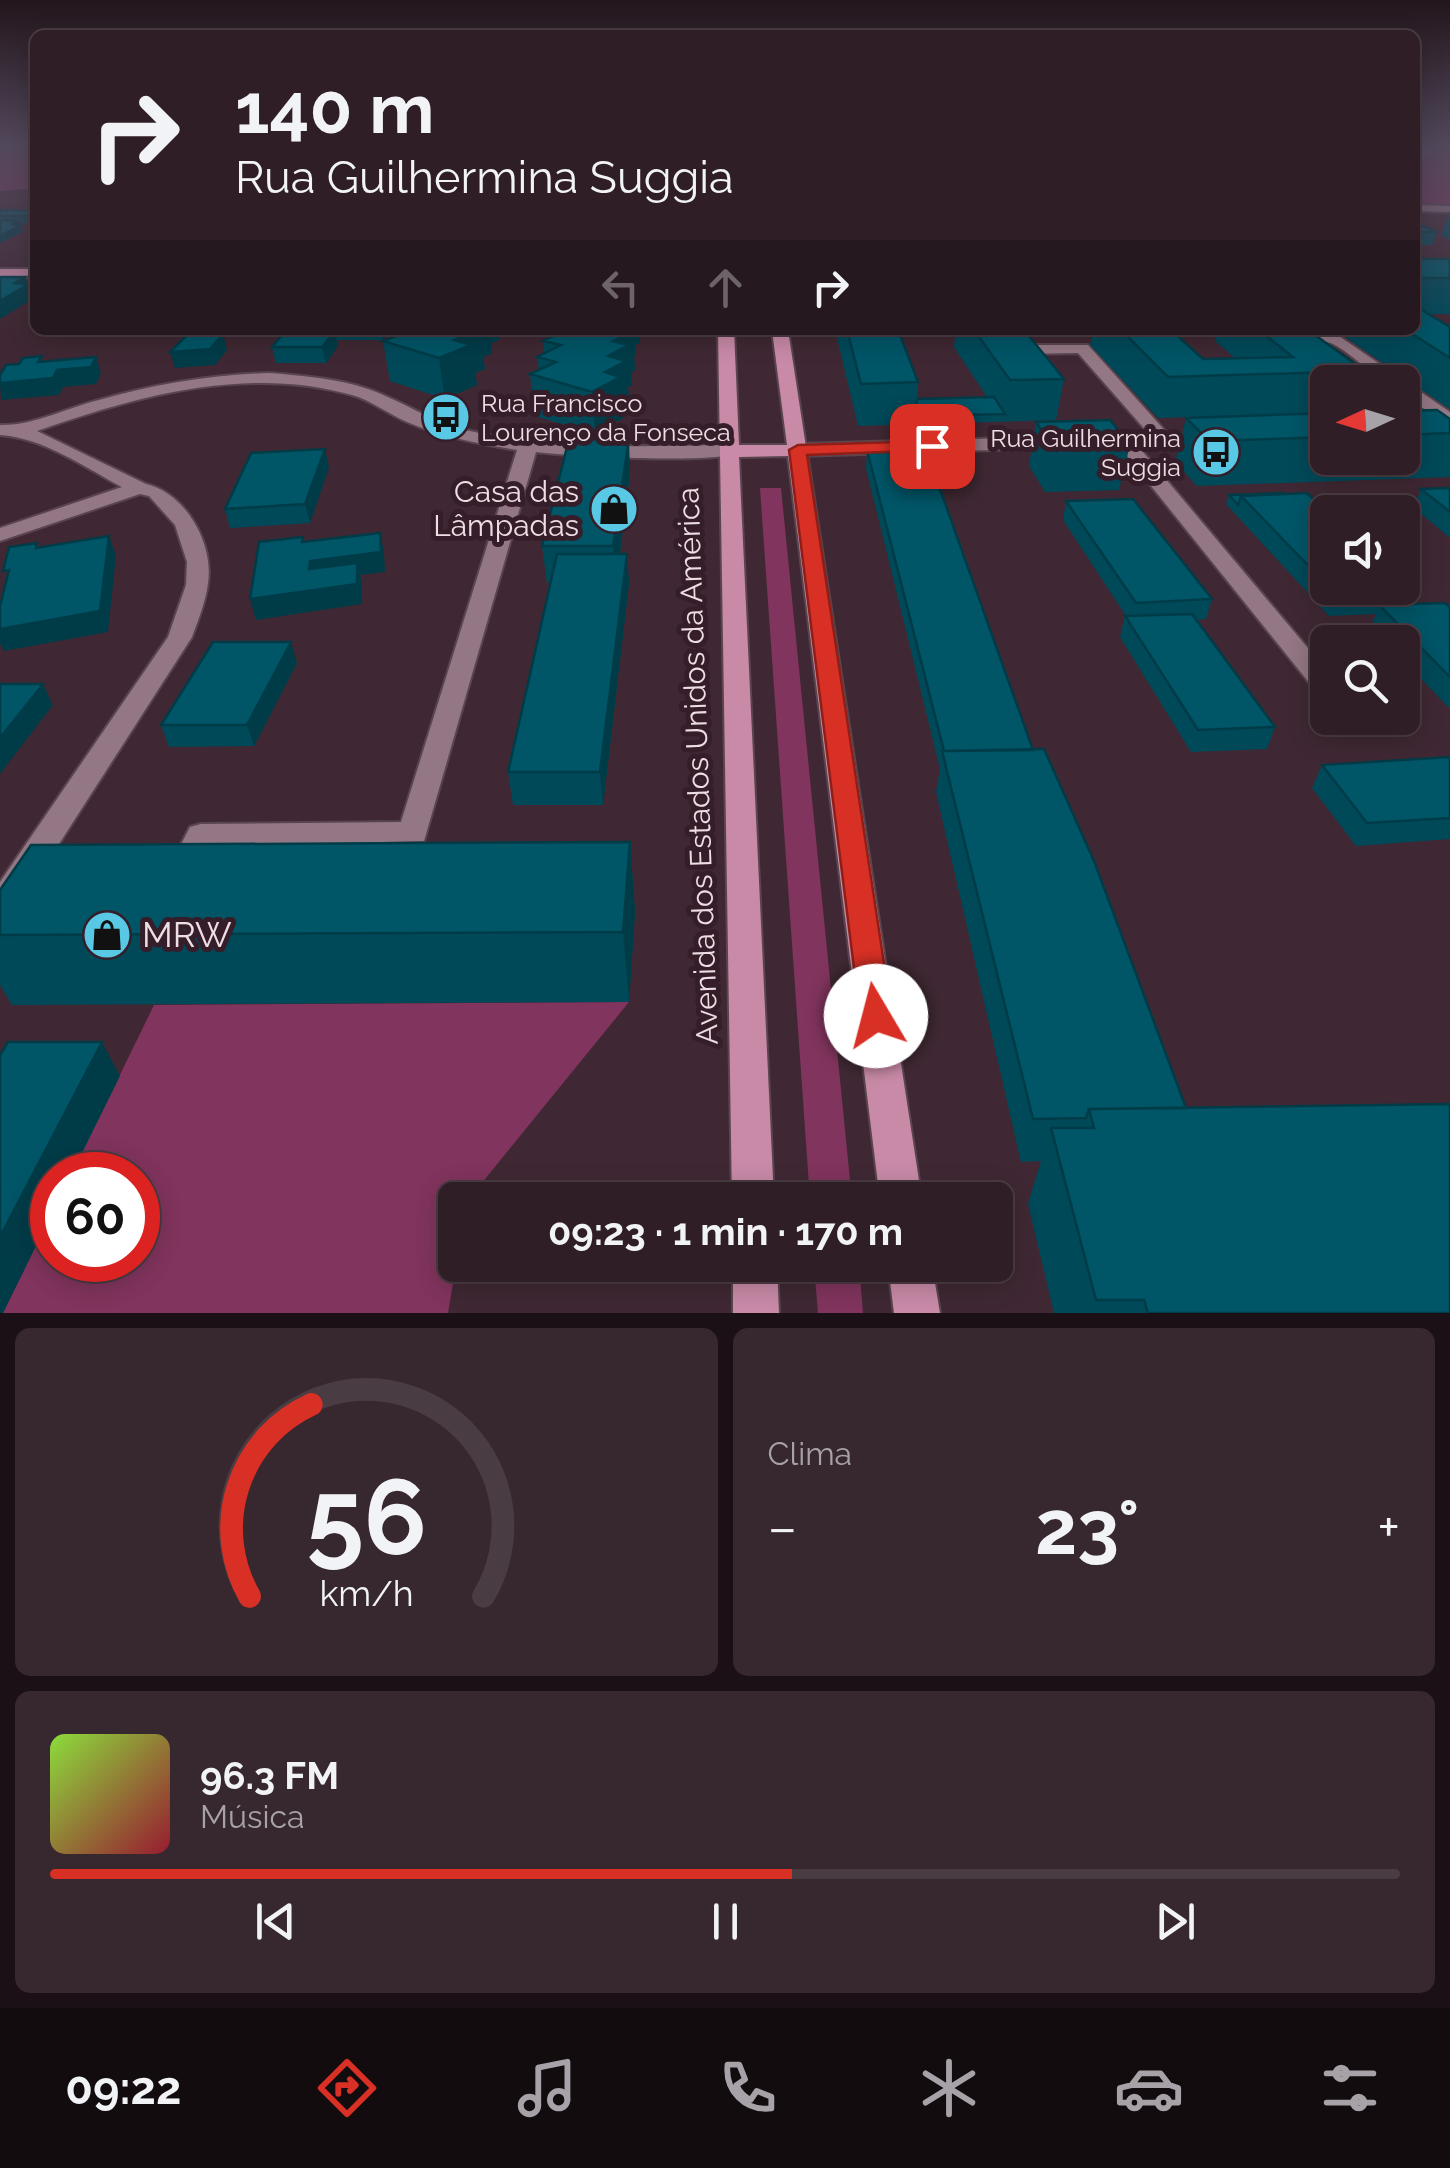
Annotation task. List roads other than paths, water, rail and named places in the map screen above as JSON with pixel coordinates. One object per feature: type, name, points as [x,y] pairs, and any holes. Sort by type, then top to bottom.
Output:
[{"type":"main road","points":[[0,258],[30,259]]},
{"type":"main road","points":[[0,273],[30,273]]},
{"type":"main road","name":"Avenida dos Estados Unidos da América","points":[[726,335],[752,1182]]},
{"type":"main road","points":[[781,335],[900,1182]]},
{"type":"main road","points":[[732,450],[798,450]]},
{"type":"main road","points":[[755,1282],[756,1313]]},
{"type":"main road","points":[[912,1282],[917,1313]]},
{"type":"street","points":[[1425,208],[1450,209]]},
{"type":"street","points":[[1301,361],[1273,339],[1333,337],[1373,365]]},
{"type":"street","points":[[1024,365],[1012,350],[1082,348],[1164,439]]},
{"type":"street","points":[[10,431],[156,391],[203,383],[276,379],[360,391],[429,425],[528,446],[732,450]]},
{"type":"street","points":[[1420,404],[1446,431]]},
{"type":"street","points":[[0,908],[162,666],[191,610],[198,585],[194,542],[173,507],[156,492],[139,488],[58,445],[10,431]]},
{"type":"street","points":[[798,450],[1076,434],[1124,440],[1238,437]]},
{"type":"street","points":[[1124,440],[1310,667]]},
{"type":"street","points":[[167,904],[201,835],[412,833],[528,446]]},
{"type":"street","points":[[0,534],[139,488]]},
{"type":"place","name":"Rua Francisco Lourenço da Fonseca","points":[[446,417]]},
{"type":"place","name":"Rua Guilhermina Suggia","points":[[1216,452]]},
{"type":"place","name":"Casa das Lâmpadas","points":[[614,509]]},
{"type":"place","name":"MRW","points":[[107,935]]}]
